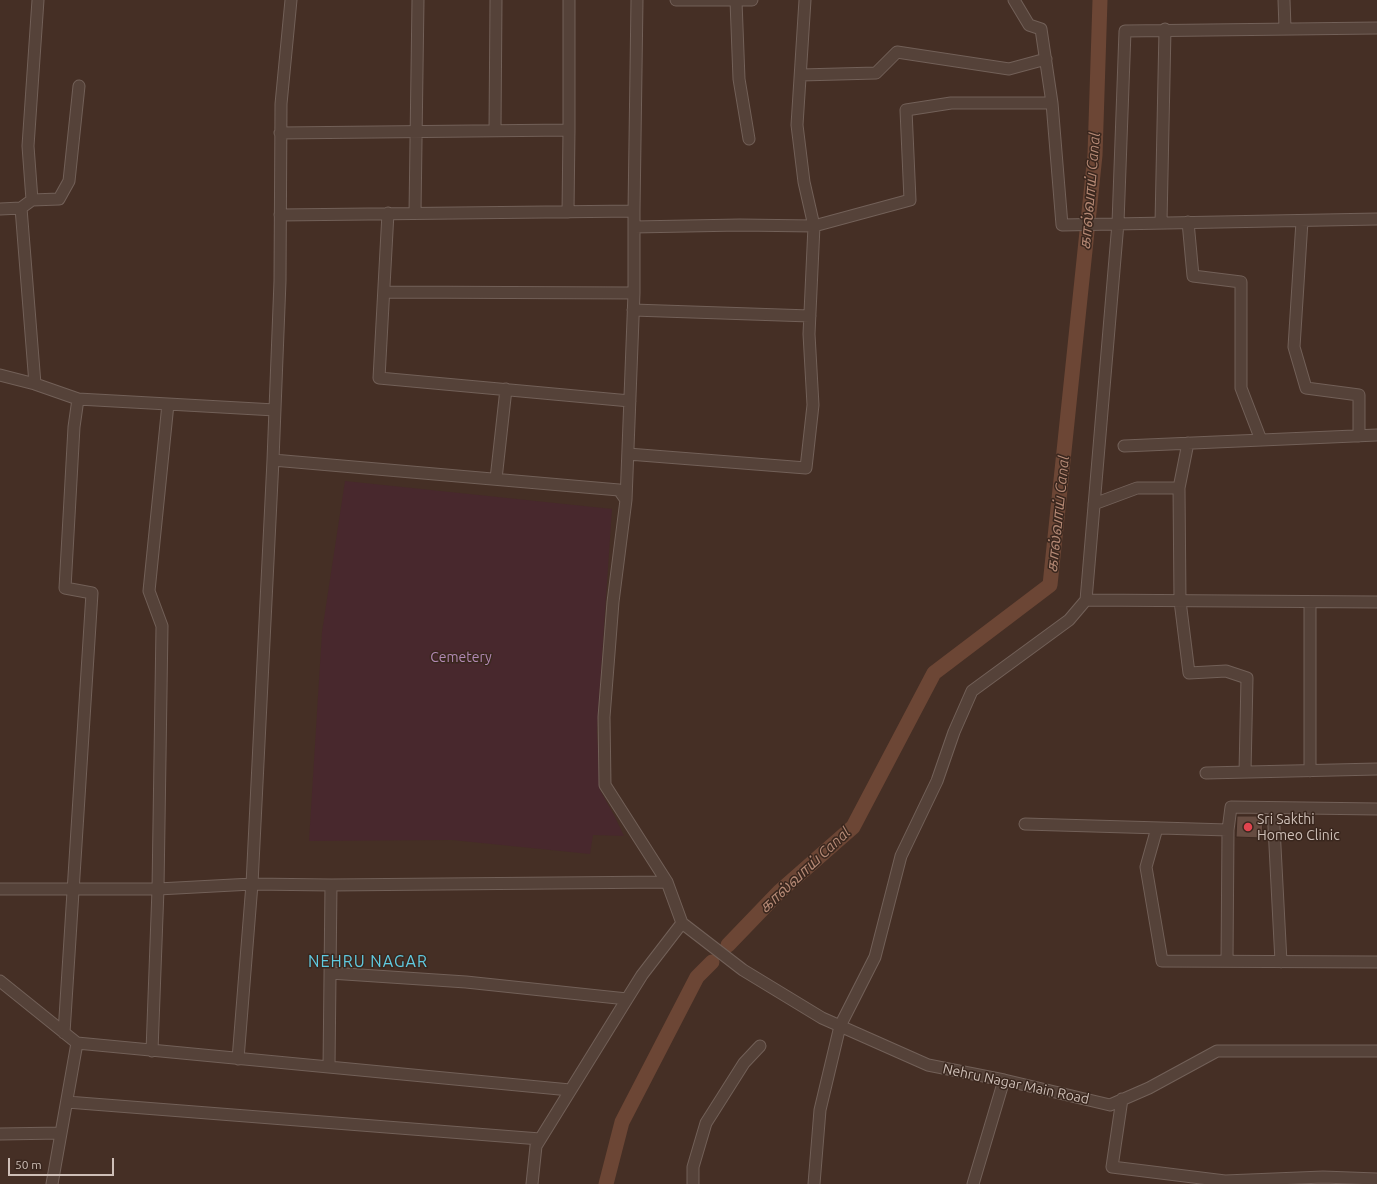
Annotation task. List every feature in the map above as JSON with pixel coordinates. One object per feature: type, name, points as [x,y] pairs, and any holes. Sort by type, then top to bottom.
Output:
[{"type":"street","points":[[32,200],[28,146],[38,0]]},
{"type":"street","points":[[238,1059],[252,884],[273,460],[280,281],[281,104],[292,0]]},
{"type":"street","points":[[415,213],[418,0]]},
{"type":"street","points":[[495,130],[496,0]]},
{"type":"street","points":[[568,212],[569,0]]},
{"type":"street","points":[[532,1184],[536,1146],[540,1139],[642,975],[682,923],[666,882],[605,785],[604,717],[613,602],[626,500],[628,454],[634,293],[637,0]]},
{"type":"street","points":[[676,0],[752,0]]},
{"type":"street","points":[[628,454],[806,468],[813,405],[809,334],[814,226],[804,182],[797,125],[806,0]]},
{"type":"street","points":[[1014,0],[1029,25],[1041,29],[1052,103],[1062,225],[1377,219]]},
{"type":"street","points":[[1284,0],[1285,28]]},
{"type":"street","points":[[736,1],[739,78],[749,138]]},
{"type":"street","points":[[814,1184],[820,1110],[840,1026],[875,957],[901,856],[937,781],[954,732],[972,691],[1069,620],[1086,600],[1114,224],[1125,31],[1165,29],[1377,28]]},
{"type":"street","points":[[1161,223],[1165,29]]},
{"type":"street","points":[[800,75],[876,73],[898,52],[1009,69],[1046,59]]},
{"type":"street","points":[[0,209],[21,208],[32,200],[59,200],[69,181],[79,86]]},
{"type":"street","points":[[634,227],[740,225],[814,226],[910,200],[906,110],[951,103],[1052,103]]},
{"type":"street","points":[[280,133],[569,130]]},
{"type":"street","points":[[21,208],[35,384]]},
{"type":"street","points":[[280,215],[634,211]]},
{"type":"street","points":[[388,213],[380,378],[630,401]]},
{"type":"street","points":[[1302,220],[1294,346],[1306,388],[1359,395],[1359,436]]},
{"type":"street","points":[[1188,222],[1193,276],[1241,282],[1242,388],[1261,440]]},
{"type":"street","points":[[384,292],[634,293]]},
{"type":"street","points":[[633,310],[810,316]]},
{"type":"street","points":[[0,376],[35,384],[78,399],[275,410]]},
{"type":"street","points":[[496,480],[506,390]]},
{"type":"street","points":[[64,1033],[92,592],[65,588],[74,427],[78,399]]},
{"type":"street","points":[[152,1051],[158,889],[162,626],[149,591],[168,404]]},
{"type":"street","points":[[1124,446],[1377,435]]},
{"type":"street","points":[[1188,443],[1179,488],[1180,601],[1189,673],[1226,671],[1247,678],[1245,772]]},
{"type":"street","points":[[273,460],[619,490],[626,500]]},
{"type":"street","points":[[1094,504],[1137,488],[1179,488]]},
{"type":"street","points":[[1086,600],[1377,602]]},
{"type":"street","points":[[1310,602],[1310,771]]},
{"type":"street","points":[[1206,773],[1377,770]]},
{"type":"street","points":[[1227,961],[1228,830],[1231,807],[1377,809]]},
{"type":"street","points":[[1273,808],[1282,962]]},
{"type":"street","points":[[1025,824],[1228,830]]},
{"type":"street","points":[[1157,828],[1146,867],[1162,961],[1377,962]]},
{"type":"street","points":[[0,889],[158,889],[252,884],[331,886],[666,882]]},
{"type":"street","points":[[329,1067],[331,886]]},
{"type":"street","name":"Nehru Nagar Main Road","points":[[682,923],[743,970],[822,1018],[928,1065],[1004,1080],[1110,1105],[1149,1088],[1217,1051],[1377,1051]]},
{"type":"street","points":[[330,973],[466,982],[627,999]]},
{"type":"street","points":[[0,981],[77,1044],[570,1090]]},
{"type":"street","points":[[52,1184],[77,1044]]},
{"type":"street","points":[[693,1184],[693,1167],[706,1123],[744,1063],[760,1046]]},
{"type":"street","points":[[973,1184],[1004,1080]]},
{"type":"street","points":[[1122,1099],[1112,1167],[1230,1183],[1334,1181],[1377,1178]]},
{"type":"street","points":[[66,1102],[540,1139]]},
{"type":"street","points":[[0,1134],[61,1133]]},
{"type":"green space","name":"Cemetery","points":[[345,481],[612,509],[597,730],[600,790],[624,836],[593,835],[590,854],[452,840],[309,841],[322,632]]},
{"type":"building","points":[[1237,816],[1263,816],[1262,838],[1236,837]]},
{"type":"waterway","name":"கால்வாய் Canal","points":[[728,945],[779,892],[853,827],[934,673],[1050,585],[1095,155],[1100,0]]},
{"type":"waterway","name":"கால்வாய் Canal","points":[[606,1184],[622,1122],[697,977],[712,962]]},
{"type":"place","name":"Sri Sakthi Homeo Clinic","points":[[1248,827]]},
{"type":"district","name":"NEHRU NAGAR","points":[[368,962]]}]
